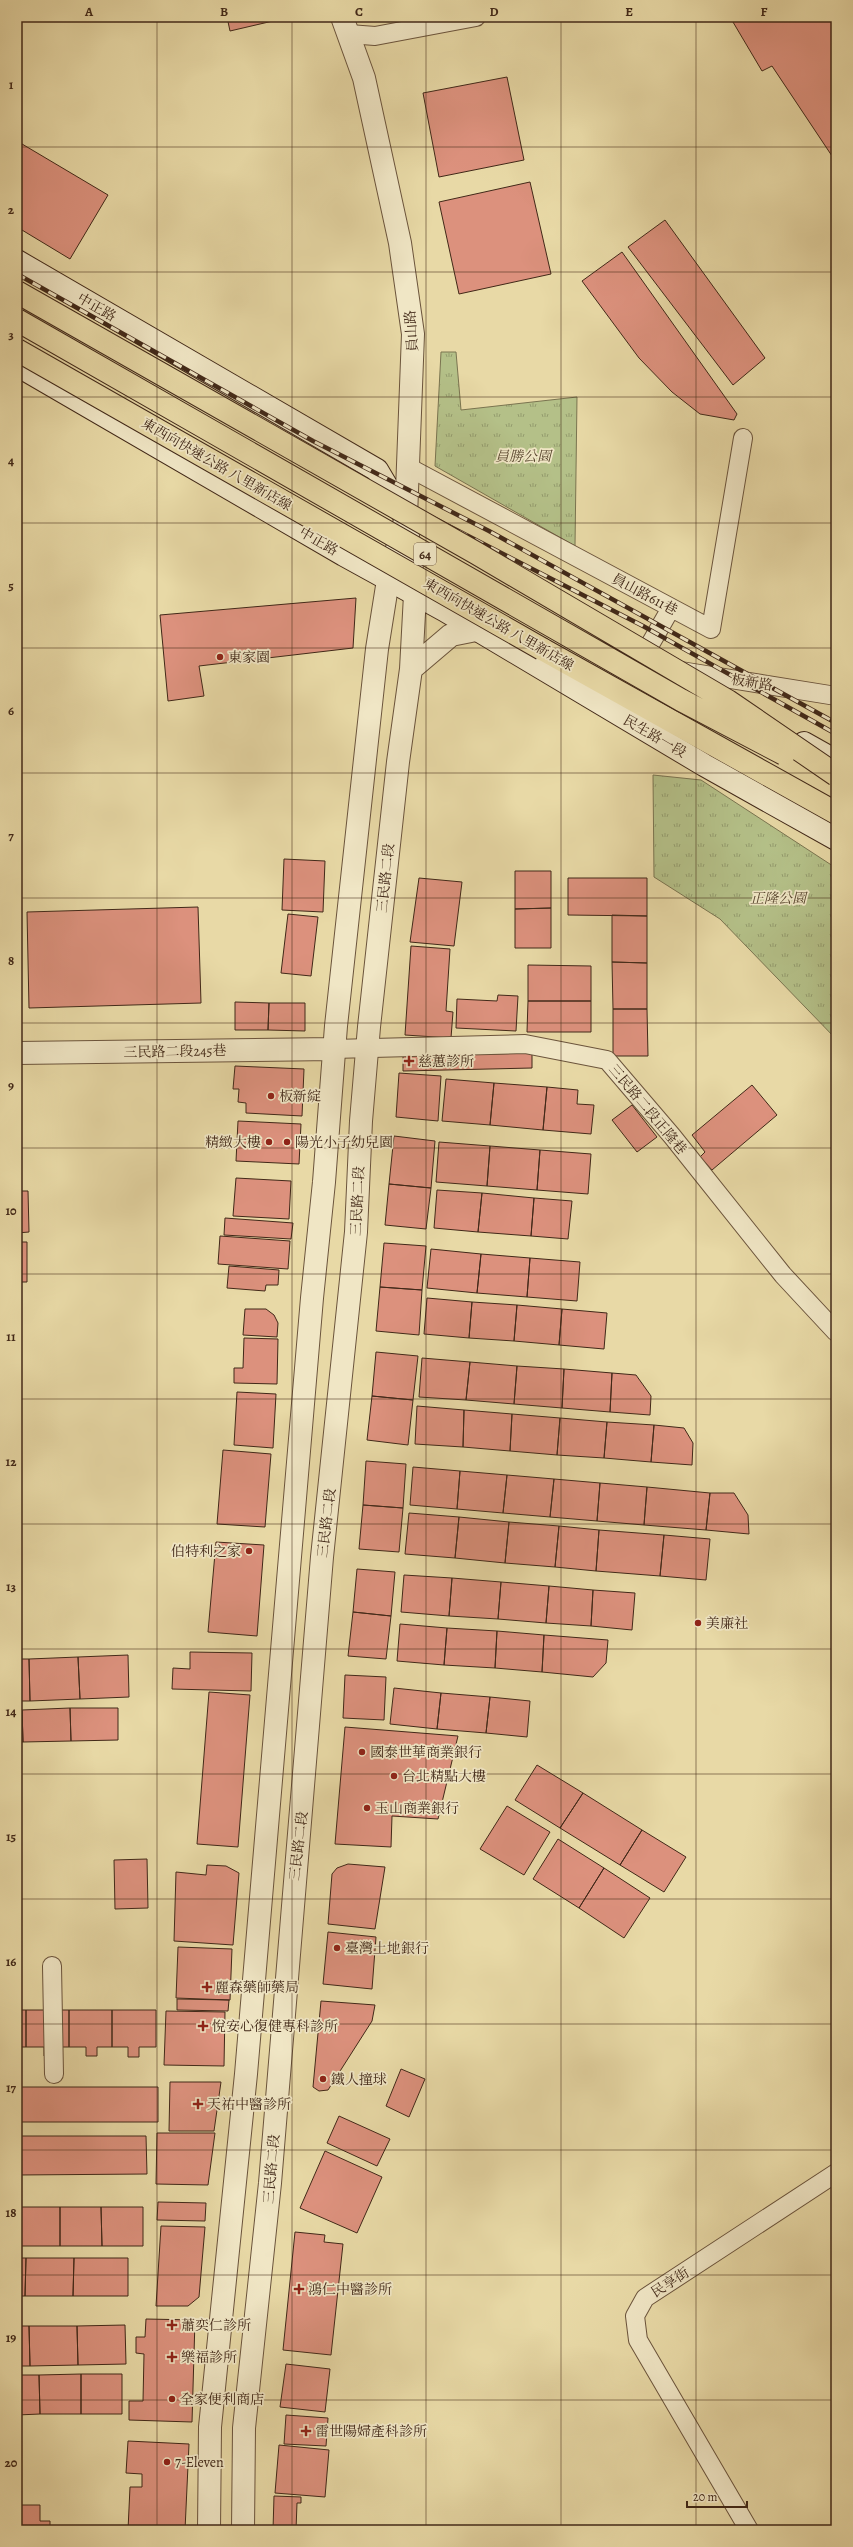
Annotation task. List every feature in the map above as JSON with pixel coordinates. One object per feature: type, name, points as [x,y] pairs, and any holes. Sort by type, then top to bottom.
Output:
[{"type":"highway","points":[[17,292],[455,541],[728,701],[836,775]]},
{"type":"highway","name":"東西向快速公路 八里新店線","points":[[17,321],[681,700],[836,781]]},
{"type":"highway","name":"東西向快速公路 八里新店線","points":[[17,350],[542,649],[836,813]]},
{"type":"street","points":[[346,25],[376,36],[476,17]]},
{"type":"street","name":"員山路","points":[[333,1049],[377,649],[388,580],[406,517],[413,334],[400,243],[393,206],[364,78],[346,25]]},
{"type":"street","name":"中正路","points":[[17,261],[377,470],[406,517],[644,655]]},
{"type":"street","points":[[17,321],[359,521],[406,517]]},
{"type":"street","name":"中正路","points":[[17,365],[388,580],[444,610],[476,630]]},
{"type":"street","name":"員山路611巷","points":[[408,467],[711,629],[743,438]]},
{"type":"street","name":"三民路二段","points":[[243,2530],[244,2428],[270,2183],[322,1557],[356,1232],[361,1121],[367,1048],[398,762],[411,670],[415,595],[406,517]]},
{"type":"street","points":[[671,608],[644,655],[836,761]]},
{"type":"street","points":[[411,670],[452,635],[476,630]]},
{"type":"street","name":"民生路一段","points":[[476,630],[704,765],[836,839]]},
{"type":"street","name":"板新路","points":[[668,669],[836,696]]},
{"type":"street","name":"三民路二段正隆巷","points":[[333,1049],[525,1044],[607,1060],[672,1136],[783,1275],[836,1332]]},
{"type":"street","points":[[210,2530],[210,2427],[246,2074],[312,1298],[324,1182],[333,1049]]},
{"type":"street","name":"三民路二段245巷","points":[[17,1053],[333,1049]]},
{"type":"street","points":[[52,1966],[54,2074]]},
{"type":"street","name":"民享街","points":[[748,2530],[638,2340],[635,2316],[645,2298],[836,2173]]},
{"type":"green space","name":"員勝公園","points":[[441,352],[456,352],[461,410],[577,397],[575,546],[435,466]]},
{"type":"green space","name":"正隆公園","points":[[653,775],[701,780],[836,868],[836,1039],[720,919],[654,877]]},
{"type":"building","points":[[227,17],[290,17],[230,31]]},
{"type":"building","points":[[730,17],[836,17],[836,162],[772,66],[762,71]]},
{"type":"building","points":[[507,77],[524,160],[439,177],[423,93]]},
{"type":"building","points":[[17,141],[108,195],[70,259],[17,227]]},
{"type":"building","points":[[530,182],[551,274],[459,294],[439,202]]},
{"type":"building","points":[[665,220],[765,358],[733,385],[628,247]]},
{"type":"building","points":[[622,252],[737,414],[734,420],[700,414],[672,392],[639,358],[582,281]]},
{"type":"building","name":"東家園","points":[[356,598],[353,648],[199,666],[204,696],[168,701],[160,615]]},
{"type":"building","points":[[284,859],[325,861],[323,912],[282,910]]},
{"type":"building","points":[[515,871],[551,871],[551,908],[515,909]]},
{"type":"building","points":[[419,878],[462,882],[454,946],[410,942]]},
{"type":"building","points":[[568,878],[647,878],[647,916],[568,915]]},
{"type":"building","points":[[198,907],[201,1003],[29,1008],[27,912]]},
{"type":"building","points":[[551,908],[551,948],[515,948],[515,909]]},
{"type":"building","points":[[288,914],[318,917],[311,976],[281,973]]},
{"type":"building","points":[[612,915],[647,916],[647,963],[612,962]]},
{"type":"building","points":[[411,946],[450,949],[446,1011],[453,1012],[451,1038],[405,1035]]},
{"type":"building","points":[[612,962],[647,963],[647,1009],[613,1009]]},
{"type":"building","points":[[528,965],[591,966],[591,1001],[528,1001]]},
{"type":"building","points":[[498,995],[518,996],[516,1031],[456,1028],[457,999],[497,1001]]},
{"type":"building","points":[[528,1001],[591,1001],[591,1032],[527,1032]]},
{"type":"building","points":[[235,1002],[269,1003],[268,1030],[235,1030]]},
{"type":"building","points":[[269,1003],[305,1003],[305,1031],[268,1030]]},
{"type":"building","points":[[613,1009],[647,1009],[648,1056],[613,1056]]},
{"type":"building","points":[[532,1053],[532,1068],[403,1071],[403,1056]]},
{"type":"building","name":"板新綻","points":[[235,1066],[304,1069],[302,1116],[246,1113],[246,1103],[238,1102],[239,1089],[233,1089]]},
{"type":"building","points":[[399,1073],[441,1076],[438,1121],[396,1117]]},
{"type":"building","points":[[446,1079],[494,1083],[490,1125],[442,1121]]},
{"type":"building","points":[[494,1083],[547,1087],[543,1130],[490,1125]]},
{"type":"building","points":[[752,1085],[777,1115],[712,1170],[700,1157],[705,1152],[692,1135]]},
{"type":"building","points":[[547,1087],[578,1090],[577,1104],[594,1105],[591,1134],[543,1130]]},
{"type":"building","points":[[632,1105],[657,1137],[637,1152],[612,1120]]},
{"type":"building","name":"精緻大樓","points":[[238,1121],[301,1124],[299,1164],[236,1161]]},
{"type":"building","points":[[394,1136],[435,1141],[431,1188],[389,1184]]},
{"type":"building","points":[[439,1142],[490,1146],[487,1186],[436,1182]]},
{"type":"building","points":[[490,1146],[540,1150],[537,1190],[487,1186]]},
{"type":"building","points":[[540,1150],[591,1154],[588,1194],[537,1190]]},
{"type":"building","points":[[236,1178],[291,1181],[289,1219],[233,1216]]},
{"type":"building","points":[[389,1184],[431,1188],[426,1229],[385,1225]]},
{"type":"building","points":[[437,1190],[482,1193],[478,1232],[434,1228]]},
{"type":"building","points":[[17,1191],[28,1191],[29,1232],[17,1233]]},
{"type":"building","points":[[482,1193],[534,1198],[531,1236],[478,1232]]},
{"type":"building","points":[[534,1198],[572,1201],[568,1239],[531,1236]]},
{"type":"building","points":[[225,1218],[293,1223],[291,1239],[224,1235]]},
{"type":"building","points":[[220,1236],[290,1241],[288,1269],[218,1264]]},
{"type":"building","points":[[17,1242],[27,1242],[27,1282],[17,1282]]},
{"type":"building","points":[[384,1243],[426,1246],[422,1290],[380,1287]]},
{"type":"building","points":[[431,1249],[481,1254],[477,1293],[427,1288]]},
{"type":"building","points":[[481,1254],[530,1258],[527,1297],[477,1293]]},
{"type":"building","points":[[530,1258],[580,1262],[577,1301],[527,1297]]},
{"type":"building","points":[[229,1266],[279,1270],[278,1285],[266,1285],[265,1291],[227,1288]]},
{"type":"building","points":[[380,1287],[422,1290],[419,1335],[376,1331]]},
{"type":"building","points":[[427,1298],[472,1302],[469,1338],[424,1334]]},
{"type":"building","points":[[472,1302],[517,1305],[514,1341],[469,1338]]},
{"type":"building","points":[[517,1305],[562,1309],[559,1345],[514,1341]]},
{"type":"building","points":[[245,1309],[266,1309],[274,1315],[278,1323],[277,1337],[243,1335]]},
{"type":"building","points":[[562,1309],[607,1313],[604,1349],[559,1345]]},
{"type":"building","points":[[244,1338],[278,1339],[277,1384],[234,1383],[234,1368],[243,1368]]},
{"type":"building","points":[[376,1352],[418,1356],[413,1400],[372,1396]]},
{"type":"building","points":[[422,1358],[470,1362],[466,1400],[419,1397]]},
{"type":"building","points":[[470,1362],[517,1366],[514,1404],[466,1400]]},
{"type":"building","points":[[517,1366],[564,1369],[562,1408],[514,1404]]},
{"type":"building","points":[[564,1369],[612,1373],[610,1412],[562,1408]]},
{"type":"building","points":[[612,1373],[636,1375],[651,1396],[650,1415],[610,1412]]},
{"type":"building","points":[[237,1392],[276,1394],[273,1448],[234,1445]]},
{"type":"building","points":[[372,1396],[413,1400],[408,1445],[367,1440]]},
{"type":"building","points":[[417,1406],[464,1410],[463,1447],[415,1444]]},
{"type":"building","points":[[464,1410],[512,1414],[510,1451],[463,1447]]},
{"type":"building","points":[[512,1414],[560,1418],[557,1455],[510,1451]]},
{"type":"building","points":[[560,1418],[607,1422],[604,1458],[557,1455]]},
{"type":"building","points":[[607,1422],[654,1425],[651,1462],[604,1458]]},
{"type":"building","points":[[654,1425],[684,1428],[693,1443],[692,1465],[651,1462]]},
{"type":"building","points":[[223,1450],[271,1454],[265,1527],[217,1524]]},
{"type":"building","points":[[366,1461],[406,1464],[403,1508],[363,1505]]},
{"type":"building","points":[[413,1467],[460,1471],[457,1509],[410,1505]]},
{"type":"building","points":[[460,1471],[507,1475],[503,1513],[457,1509]]},
{"type":"building","points":[[507,1475],[554,1479],[550,1517],[503,1513]]},
{"type":"building","points":[[554,1479],[600,1483],[597,1521],[550,1517]]},
{"type":"building","points":[[600,1483],[647,1487],[644,1525],[597,1521]]},
{"type":"building","points":[[647,1487],[710,1493],[706,1530],[644,1525]]},
{"type":"building","points":[[710,1493],[734,1493],[748,1515],[749,1534],[706,1530]]},
{"type":"building","points":[[363,1505],[403,1508],[399,1552],[359,1549]]},
{"type":"building","points":[[409,1513],[459,1517],[455,1558],[405,1554]]},
{"type":"building","points":[[459,1517],[509,1522],[505,1563],[455,1558]]},
{"type":"building","points":[[509,1522],[559,1526],[555,1567],[505,1563]]},
{"type":"building","points":[[559,1526],[599,1530],[596,1571],[555,1567]]},
{"type":"building","points":[[599,1530],[664,1535],[660,1576],[596,1571]]},
{"type":"building","points":[[664,1535],[710,1539],[706,1580],[660,1576]]},
{"type":"building","points":[[216,1542],[264,1545],[257,1636],[208,1632]]},
{"type":"building","points":[[357,1569],[395,1572],[391,1616],[353,1612]]},
{"type":"building","points":[[404,1575],[452,1578],[449,1616],[401,1612]]},
{"type":"building","points":[[452,1578],[501,1582],[498,1619],[449,1616]]},
{"type":"building","points":[[501,1582],[549,1586],[546,1623],[498,1619]]},
{"type":"building","points":[[549,1586],[593,1590],[591,1626],[546,1623]]},
{"type":"building","points":[[593,1590],[635,1593],[632,1630],[591,1626]]},
{"type":"building","points":[[353,1612],[391,1616],[386,1659],[348,1656]]},
{"type":"building","points":[[400,1624],[447,1628],[444,1665],[397,1661]]},
{"type":"building","points":[[447,1628],[497,1631],[495,1668],[444,1665]]},
{"type":"building","points":[[497,1631],[544,1635],[542,1672],[495,1668]]},
{"type":"building","points":[[544,1635],[608,1640],[606,1663],[593,1677],[542,1672]]},
{"type":"building","points":[[190,1652],[252,1653],[251,1691],[172,1689],[173,1668],[190,1669]]},
{"type":"building","points":[[128,1655],[129,1697],[80,1699],[78,1657]]},
{"type":"building","points":[[78,1657],[80,1699],[30,1701],[29,1659]]},
{"type":"building","points":[[17,1659],[29,1659],[30,1701],[17,1701]]},
{"type":"building","points":[[345,1675],[386,1677],[384,1720],[343,1718]]},
{"type":"building","points":[[394,1688],[441,1693],[437,1729],[390,1724]]},
{"type":"building","points":[[209,1692],[250,1695],[238,1847],[197,1844]]},
{"type":"building","points":[[441,1693],[490,1697],[486,1733],[437,1729]]},
{"type":"building","points":[[490,1697],[530,1701],[527,1737],[486,1733]]},
{"type":"building","points":[[70,1708],[118,1708],[118,1740],[71,1741]]},
{"type":"building","points":[[70,1708],[71,1741],[23,1742],[22,1710]]},
{"type":"building","points":[[17,1710],[22,1710],[23,1742],[17,1742]]},
{"type":"building","name":"台北精點大樓","points":[[345,1727],[458,1736],[438,1819],[392,1816],[391,1847],[335,1844]]},
{"type":"building","points":[[537,1765],[583,1793],[560,1828],[515,1800]]},
{"type":"building","points":[[583,1793],[642,1830],[620,1865],[560,1828]]},
{"type":"building","points":[[507,1806],[550,1832],[524,1875],[480,1849]]},
{"type":"building","points":[[642,1830],[686,1857],[664,1892],[620,1865]]},
{"type":"building","points":[[558,1839],[604,1868],[579,1908],[533,1879]]},
{"type":"building","points":[[147,1859],[148,1908],[115,1909],[114,1860]]},
{"type":"building","points":[[348,1864],[385,1867],[375,1929],[328,1924],[332,1874],[337,1868]]},
{"type":"building","points":[[207,1865],[226,1866],[239,1873],[233,1945],[174,1941],[176,1872],[206,1875]]},
{"type":"building","points":[[604,1868],[650,1898],[624,1938],[579,1908]]},
{"type":"building","points":[[328,1932],[376,1937],[372,1989],[323,1984]]},
{"type":"building","points":[[178,1947],[232,1949],[230,2000],[176,1998]]},
{"type":"building","points":[[177,1999],[229,2000],[228,2011],[177,2010]]},
{"type":"building","points":[[321,2001],[375,2005],[372,2021],[328,2090],[319,2091],[313,2087]]},
{"type":"building","points":[[17,2010],[26,2010],[26,2047],[17,2047]]},
{"type":"building","points":[[26,2010],[69,2010],[69,2047],[53,2047],[53,2056],[44,2056],[44,2047],[26,2047]]},
{"type":"building","points":[[69,2010],[112,2010],[112,2047],[97,2047],[97,2056],[86,2056],[86,2047],[69,2047]]},
{"type":"building","points":[[112,2010],[156,2010],[156,2047],[139,2047],[139,2057],[128,2057],[128,2047],[112,2047]]},
{"type":"building","points":[[166,2011],[225,2012],[224,2066],[164,2065]]},
{"type":"building","points":[[401,2069],[425,2079],[409,2117],[386,2106]]},
{"type":"building","points":[[170,2082],[221,2082],[214,2131],[169,2131]]},
{"type":"building","points":[[17,2087],[158,2087],[158,2122],[17,2122]]},
{"type":"building","points":[[339,2116],[390,2139],[377,2166],[327,2143]]},
{"type":"building","points":[[157,2133],[215,2133],[208,2185],[156,2184]]},
{"type":"building","points":[[17,2136],[146,2136],[147,2174],[17,2175]]},
{"type":"building","points":[[325,2151],[382,2177],[357,2233],[300,2208]]},
{"type":"building","points":[[158,2202],[206,2203],[205,2221],[157,2220]]},
{"type":"building","points":[[18,2207],[18,2246],[17,2246]]},
{"type":"building","points":[[18,2207],[60,2207],[60,2246],[18,2246]]},
{"type":"building","points":[[60,2207],[101,2207],[102,2246],[60,2246]]},
{"type":"building","points":[[101,2207],[143,2207],[143,2246],[102,2246]]},
{"type":"building","points":[[161,2226],[205,2227],[199,2297],[188,2306],[156,2306]]},
{"type":"building","points":[[295,2232],[325,2235],[324,2242],[343,2244],[331,2355],[283,2350]]},
{"type":"building","points":[[17,2258],[26,2258],[25,2296],[17,2296]]},
{"type":"building","points":[[26,2258],[74,2258],[73,2296],[25,2296]]},
{"type":"building","points":[[74,2258],[128,2258],[128,2296],[73,2296]]},
{"type":"building","points":[[146,2319],[195,2320],[192,2422],[129,2420],[129,2401],[143,2401],[144,2354],[136,2353],[136,2337],[145,2337]]},
{"type":"building","points":[[125,2325],[126,2364],[78,2365],[77,2326]]},
{"type":"building","points":[[17,2326],[29,2326],[30,2366],[17,2366]]},
{"type":"building","points":[[29,2326],[77,2326],[78,2365],[30,2366]]},
{"type":"building","points":[[286,2364],[330,2369],[325,2412],[280,2407]]},
{"type":"building","points":[[81,2374],[122,2374],[122,2414],[81,2414]]},
{"type":"building","points":[[81,2374],[81,2414],[40,2414],[39,2375]]},
{"type":"building","points":[[17,2375],[39,2375],[40,2414],[17,2415]]},
{"type":"building","name":"雷世陽婦產科診所","points":[[286,2415],[328,2418],[326,2446],[284,2444]]},
{"type":"building","points":[[128,2441],[189,2444],[185,2530],[128,2530],[130,2487],[142,2487],[142,2474],[126,2473]]},
{"type":"building","points":[[279,2445],[329,2450],[325,2497],[275,2493]]},
{"type":"building","points":[[274,2496],[301,2497],[301,2503],[297,2503],[296,2530],[273,2530]]},
{"type":"building","points":[[17,2505],[40,2505],[40,2521],[50,2521],[50,2530],[17,2530]]},
{"type":"railway","points":[[17,274],[313,441],[489,531],[836,723]]},
{"type":"railway","points":[[17,289],[307,453],[643,626],[836,734]]},
{"type":"place","name":"東家園","points":[[220,657]]},
{"type":"place","name":"慈蕙診所","points":[[409,1061]]},
{"type":"place","name":"板新綻","points":[[271,1096]]},
{"type":"place","name":"精緻大樓","points":[[269,1142]]},
{"type":"place","name":"陽光小子幼兒園","points":[[287,1142]]},
{"type":"place","name":"伯特利之家","points":[[249,1551]]},
{"type":"place","name":"美廉社","points":[[698,1623]]},
{"type":"place","name":"國泰世華商業銀行","points":[[362,1752]]},
{"type":"place","name":"台北精點大樓","points":[[394,1776]]},
{"type":"place","name":"玉山商業銀行","points":[[367,1808]]},
{"type":"place","name":"臺灣土地銀行","points":[[337,1948]]},
{"type":"place","name":"麗森藥師藥局","points":[[207,1987]]},
{"type":"place","name":"悅安心復健專科診所","points":[[203,2026]]},
{"type":"place","name":"鐵人撞球","points":[[323,2079]]},
{"type":"place","name":"天祐中醫診所","points":[[198,2104]]},
{"type":"place","name":"鴻仁中醫診所","points":[[299,2289]]},
{"type":"place","name":"蕭奕仁診所","points":[[172,2325]]},
{"type":"place","name":"樂福診所","points":[[172,2357]]},
{"type":"place","name":"全家便利商店","points":[[172,2399]]},
{"type":"place","name":"雷世陽婦產科診所","points":[[306,2431]]},
{"type":"place","name":"7-Eleven","points":[[167,2462]]}]
